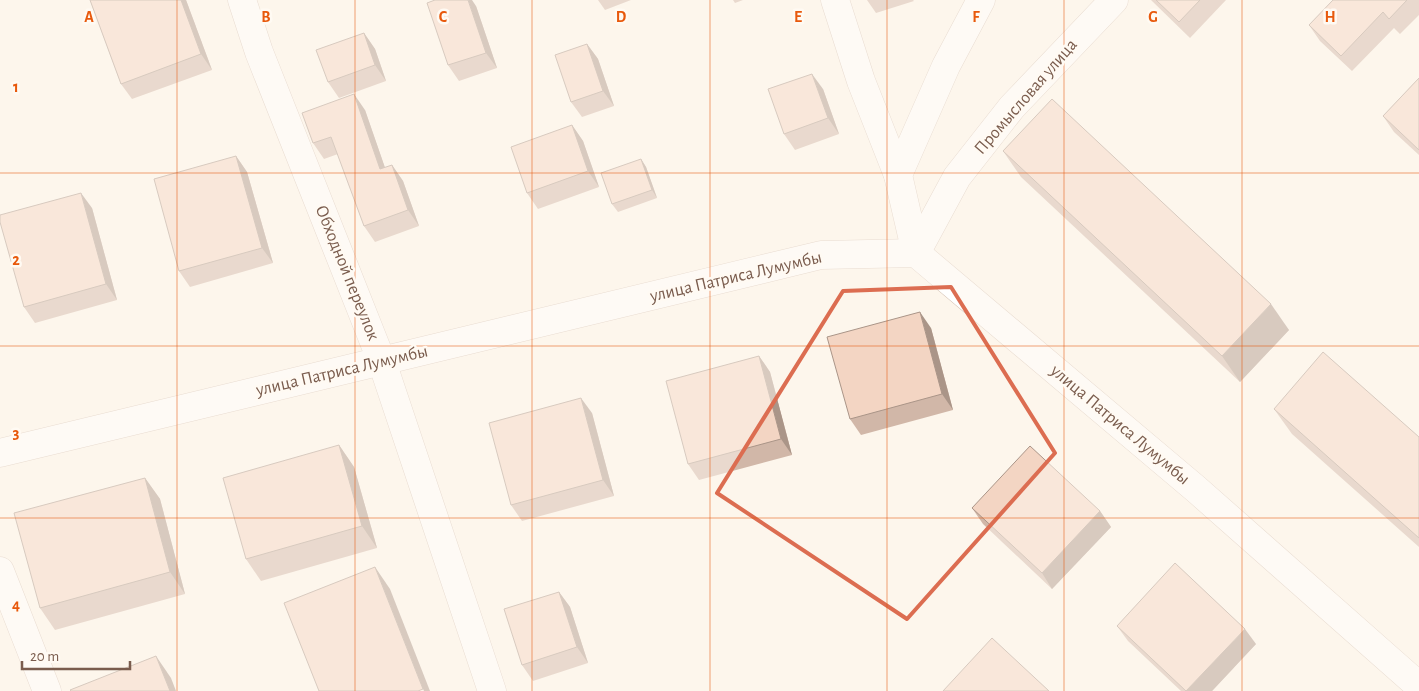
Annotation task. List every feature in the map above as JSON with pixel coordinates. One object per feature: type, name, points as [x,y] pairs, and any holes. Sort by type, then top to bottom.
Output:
[{"type":"street","name":"Обходной переулок","points":[[242,0],[259,52],[382,362],[492,691]]},
{"type":"street","points":[[835,0],[862,81],[898,175],[916,253]]},
{"type":"street","points":[[898,175],[946,66],[981,0]]},
{"type":"street","name":"Промысловая улица","points":[[916,253],[957,177],[1006,115],[1114,0]]},
{"type":"street","name":"улица Патриса Лумумбы","points":[[0,453],[821,255],[916,253],[1196,489],[1419,686]]},
{"type":"street","points":[[0,571],[47,691]]},
{"type":"highlighted area","points":[[951,287],[1055,453],[907,619],[717,493],[843,291]]},
{"type":"building","points":[[90,0],[181,0],[201,54],[121,84]]},
{"type":"building","points":[[435,0],[468,0],[486,53],[448,65],[427,3]]},
{"type":"building","points":[[1156,0],[1200,0],[1179,22]]},
{"type":"building","points":[[1333,0],[1407,0],[1389,19],[1383,12],[1341,56],[1309,25]]},
{"type":"building","points":[[364,33],[375,65],[328,82],[316,50]]},
{"type":"building","points":[[587,44],[603,91],[571,102],[555,55]]},
{"type":"building","points":[[812,74],[828,118],[784,134],[768,89]]},
{"type":"building","points":[[1419,78],[1419,150],[1383,116]]},
{"type":"building","points":[[354,94],[380,169],[392,165],[408,210],[364,226],[331,137],[313,143],[302,113]]},
{"type":"building","points":[[1052,99],[1271,304],[1222,356],[1003,151]]},
{"type":"building","points":[[572,125],[588,171],[527,193],[511,147]]},
{"type":"building","points":[[236,156],[262,248],[179,271],[154,179]]},
{"type":"building","points":[[641,159],[652,190],[612,204],[601,173]]},
{"type":"building","points":[[81,193],[106,284],[24,307],[0,222],[0,215]]},
{"type":"building","points":[[920,312],[942,394],[850,419],[827,337]]},
{"type":"building","points":[[1323,352],[1419,437],[1419,538],[1274,409]]},
{"type":"building","points":[[759,356],[781,439],[688,464],[666,381]]},
{"type":"building","points":[[581,398],[603,480],[511,505],[489,423]]},
{"type":"building","points":[[339,445],[362,526],[246,559],[223,478]]},
{"type":"building","points":[[1030,446],[1100,511],[1042,573],[972,508]]},
{"type":"building","points":[[145,478],[170,572],[40,608],[14,513]]},
{"type":"building","points":[[1175,563],[1245,629],[1186,691],[1117,626]]},
{"type":"building","points":[[375,567],[423,689],[418,691],[319,691],[284,603]]},
{"type":"building","points":[[559,592],[577,647],[522,665],[504,609]]},
{"type":"building","points":[[992,638],[1049,691],[943,691]]},
{"type":"building","points":[[156,656],[170,691],[70,690]]}]
